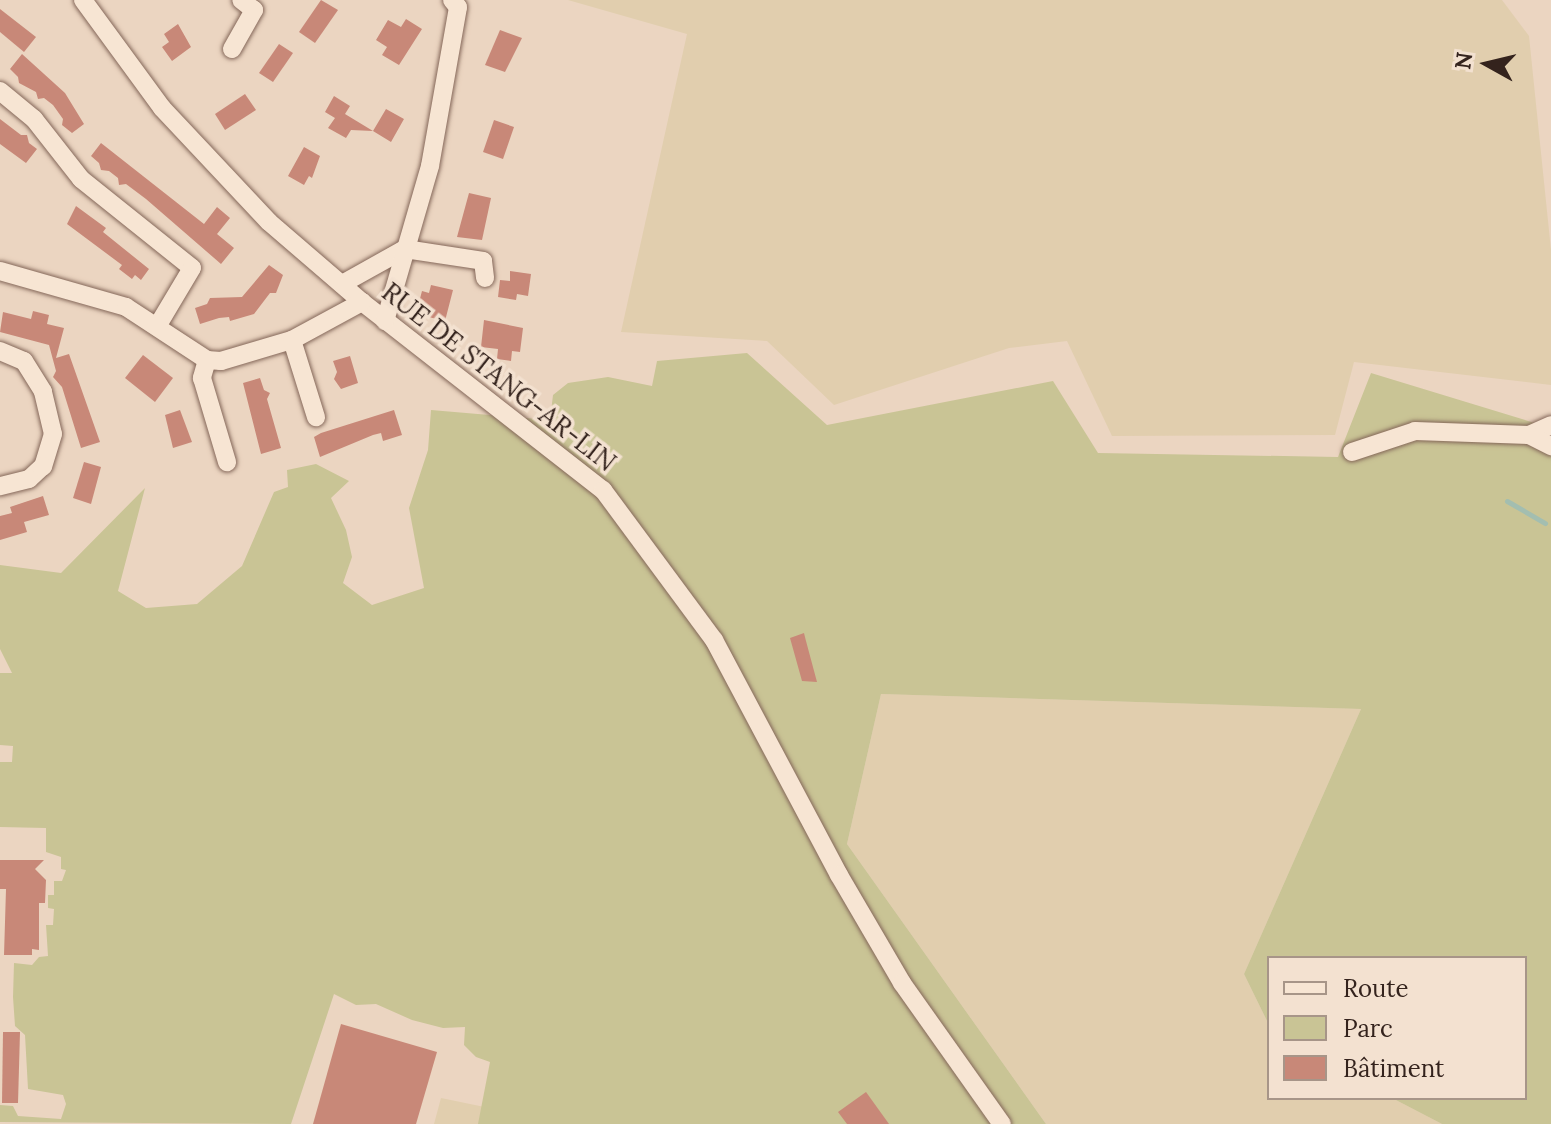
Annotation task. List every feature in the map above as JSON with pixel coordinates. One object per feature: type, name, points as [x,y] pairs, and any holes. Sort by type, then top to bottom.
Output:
[{"type":"street","name":"RUE DE STANG-AR-LIN","points":[[83,0],[120,54],[184,134],[237,191],[385,321],[592,481],[637,532],[714,640],[740,683],[839,875],[902,983],[1002,1124]]},
{"type":"street","points":[[232,49],[254,10],[241,0]]},
{"type":"street","points":[[385,321],[430,166],[458,7],[452,0]]},
{"type":"street","points":[[0,91],[34,119],[81,179],[192,268],[158,325]]},
{"type":"street","points":[[342,284],[405,249],[483,261],[485,278]]},
{"type":"street","points":[[0,271],[126,307],[158,325],[207,360],[221,361],[292,340],[362,302]]},
{"type":"street","points":[[292,340],[316,417]]},
{"type":"street","points":[[0,351],[24,361],[43,392],[53,434],[43,466],[29,479],[0,486]]},
{"type":"street","points":[[207,360],[202,378],[227,462]]},
{"type":"street","points":[[1529,435],[1551,425]]},
{"type":"street","points":[[1352,452],[1415,431],[1529,435],[1551,446]]},
{"type":"shaded area","points":[[568,0],[1502,0],[1529,36],[1551,250],[1551,385],[1354,362],[1335,435],[1112,436],[1067,341],[1009,348],[834,405],[767,341],[621,332],[687,34]]},
{"type":"shaded area","points":[[881,694],[1361,709],[1244,974],[1267,1021],[1267,1100],[1396,1100],[1442,1124],[1046,1124],[847,844]]},
{"type":"shaded area","points":[[441,1098],[566,1124],[434,1124]]},
{"type":"green space","points":[[747,353],[827,425],[1053,381],[1098,453],[1338,457],[1371,373],[1551,428],[1551,1124],[1442,1124],[1396,1100],[1527,1100],[1527,956],[1267,956],[1267,1021],[1244,974],[1361,709],[881,694],[847,844],[1046,1124],[478,1124],[490,1062],[476,1057],[464,1045],[465,1027],[443,1028],[412,1020],[376,1004],[356,1005],[334,994],[291,1124],[0,1122],[0,1105],[13,1106],[18,1116],[61,1119],[66,1104],[63,1095],[28,1089],[25,1035],[15,1026],[13,997],[14,963],[32,965],[39,957],[48,956],[46,925],[53,925],[54,909],[48,908],[48,895],[54,895],[54,881],[62,881],[66,870],[61,869],[61,857],[46,852],[46,828],[0,827],[0,762],[12,762],[13,746],[0,745],[0,673],[12,673],[0,649],[0,565],[61,573],[145,488],[118,591],[146,608],[197,604],[242,566],[274,492],[288,487],[287,470],[316,464],[349,481],[331,498],[346,530],[352,557],[343,583],[372,605],[424,588],[409,508],[428,450],[431,410],[550,420],[553,395],[568,383],[608,377],[652,386],[657,361]]},
{"type":"building","points":[[321,0],[338,10],[315,43],[299,32]]},
{"type":"building","points":[[0,9],[36,37],[24,52],[0,32]]},
{"type":"building","points":[[406,19],[422,29],[399,65],[382,55],[387,47],[376,40],[388,20],[401,27]]},
{"type":"building","points":[[178,24],[191,47],[172,61],[162,47],[169,42],[164,34]]},
{"type":"building","points":[[500,30],[522,38],[505,72],[485,65]]},
{"type":"building","points":[[279,44],[293,53],[273,82],[259,73]]},
{"type":"building","points":[[22,54],[65,93],[84,124],[72,133],[62,125],[63,119],[53,105],[44,98],[38,99],[36,92],[19,83],[18,77],[10,69]]},
{"type":"building","points":[[245,94],[256,110],[225,130],[215,114]]},
{"type":"building","points":[[334,96],[350,106],[345,114],[373,131],[351,130],[346,138],[328,128],[335,118],[325,112]]},
{"type":"building","points":[[386,109],[404,119],[391,142],[373,131]]},
{"type":"building","points":[[0,119],[21,135],[27,135],[29,143],[37,149],[26,163],[0,144]]},
{"type":"building","points":[[494,120],[514,127],[503,159],[483,152]]},
{"type":"building","points":[[101,143],[204,224],[217,207],[230,218],[217,234],[234,248],[221,264],[146,199],[126,184],[119,185],[118,178],[109,171],[101,170],[99,163],[91,156]]},
{"type":"building","points":[[304,147],[320,156],[312,178],[309,176],[304,185],[288,176]]},
{"type":"building","points":[[469,193],[491,198],[482,240],[457,237]]},
{"type":"building","points":[[76,206],[106,228],[103,232],[149,269],[141,280],[135,275],[132,279],[119,269],[122,265],[67,224]]},
{"type":"building","points":[[269,265],[283,275],[276,293],[270,293],[254,314],[230,321],[229,317],[219,318],[200,324],[195,308],[207,304],[210,298],[242,297]]},
{"type":"building","points":[[510,271],[531,274],[528,296],[517,294],[516,300],[498,297],[500,280],[510,281]]},
{"type":"building","points":[[431,285],[453,290],[445,321],[416,314],[422,291],[429,293]]},
{"type":"building","points":[[33,311],[49,315],[47,324],[64,328],[56,358],[69,354],[100,442],[81,448],[62,387],[53,377],[56,371],[49,345],[0,332],[3,312],[31,319]]},
{"type":"building","points":[[484,320],[523,328],[520,352],[512,351],[511,361],[497,359],[498,349],[481,347]]},
{"type":"building","points":[[143,355],[173,378],[155,402],[125,378]]},
{"type":"building","points":[[350,356],[358,383],[341,389],[334,379],[337,372],[333,361]]},
{"type":"building","points":[[260,378],[264,390],[270,393],[267,399],[281,448],[261,454],[243,383]]},
{"type":"building","points":[[180,410],[192,442],[173,448],[165,415]]},
{"type":"building","points":[[394,410],[402,435],[383,441],[381,433],[373,435],[320,457],[314,437]]},
{"type":"building","points":[[84,462],[101,467],[91,504],[73,498]]},
{"type":"building","points":[[43,496],[49,515],[24,522],[27,532],[0,540],[0,516],[12,513],[10,507]]},
{"type":"building","points":[[804,633],[817,682],[802,681],[790,638]]},
{"type":"building","points":[[0,860],[44,860],[35,869],[46,880],[45,903],[39,903],[39,950],[32,949],[32,955],[4,955],[6,889],[0,889]]},
{"type":"building","points":[[341,1024],[437,1052],[416,1124],[313,1124]]},
{"type":"building","points":[[3,1032],[20,1032],[18,1103],[2,1103]]},
{"type":"building","points":[[866,1092],[889,1124],[847,1124],[838,1112]]},
{"type":"waterway","points":[[1507,501],[1545,523]]}]
